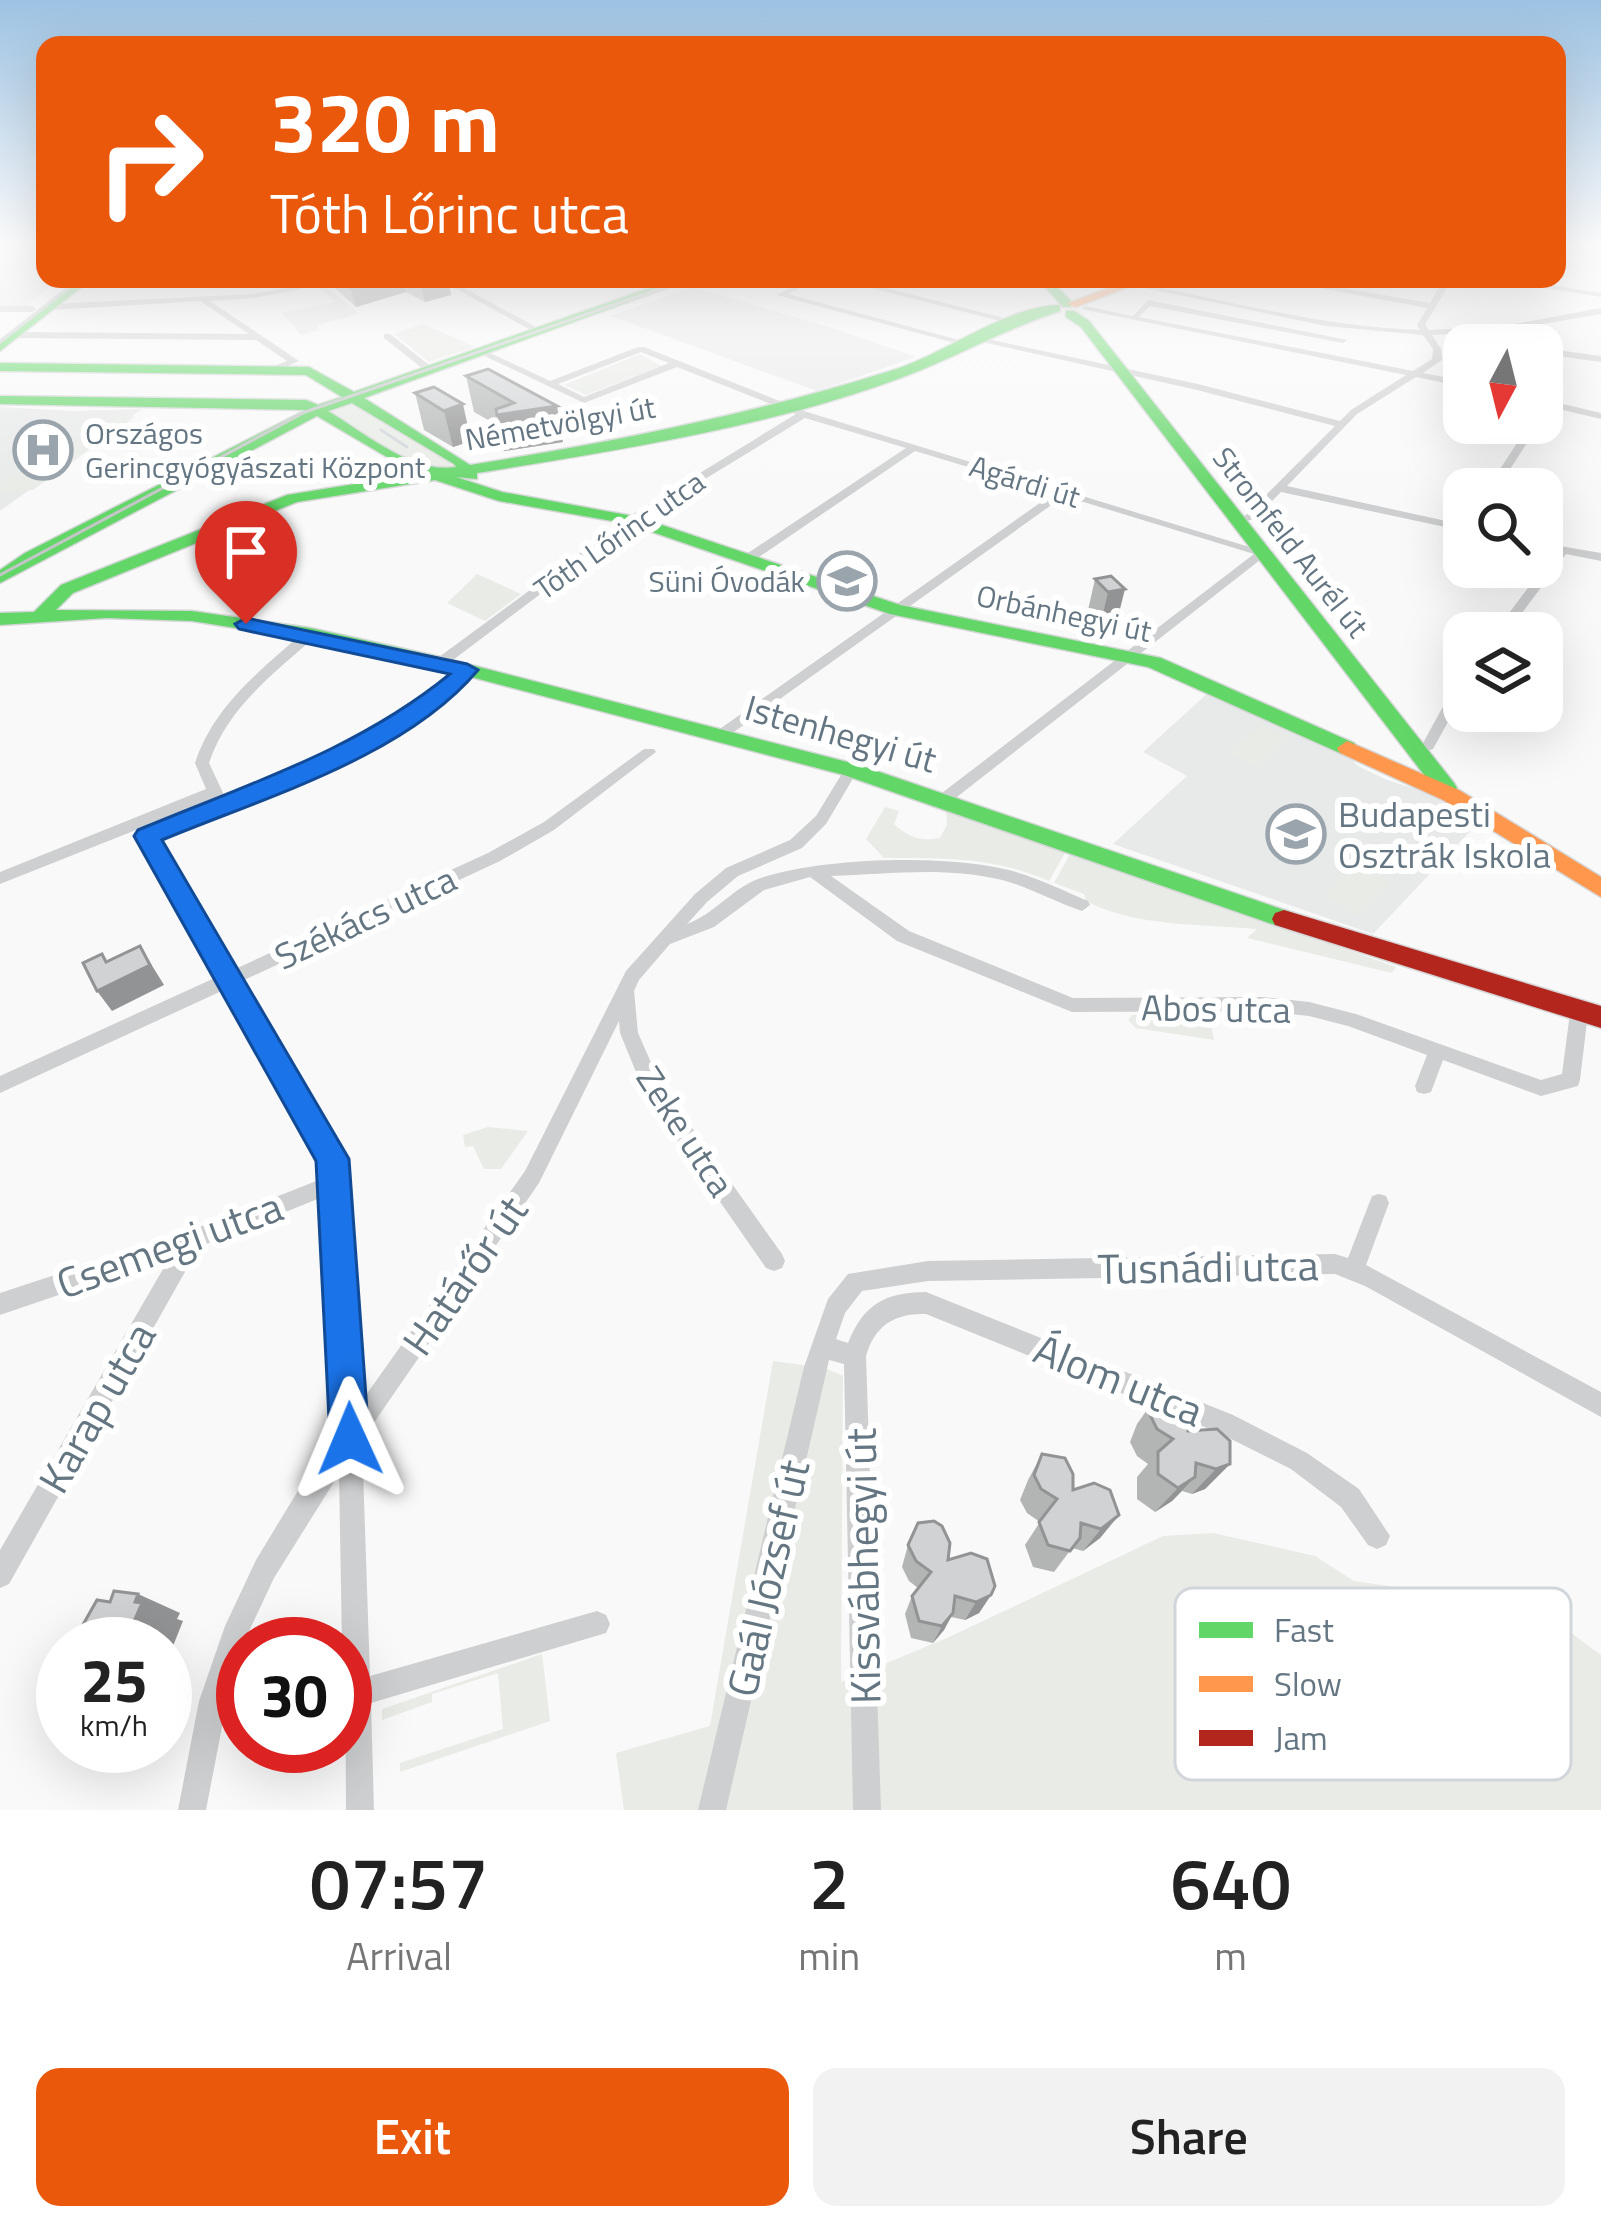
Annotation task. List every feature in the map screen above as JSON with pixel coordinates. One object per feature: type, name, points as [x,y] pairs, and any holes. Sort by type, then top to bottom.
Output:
[{"type":"street","points":[[244,328],[294,362],[275,369]]},
{"type":"street","points":[[534,328],[541,332]]},
{"type":"street","points":[[0,578],[314,408],[551,328]]},
{"type":"street","points":[[918,328],[1267,402],[1340,424]]},
{"type":"street","name":"Németvölgyi út","points":[[474,479],[795,411],[1011,328]]},
{"type":"street","name":"Stromfeld Aurél út","points":[[1083,328],[1122,371],[1451,795]]},
{"type":"street","points":[[1166,328],[1443,379]]},
{"type":"street","points":[[1283,328],[1343,340]]},
{"type":"street","points":[[1382,328],[1443,337]]},
{"type":"street","points":[[1238,522],[1245,521],[1280,488],[1340,424],[1439,357],[1423,328]]},
{"type":"street","points":[[387,336],[430,370]]},
{"type":"street","points":[[5,338],[256,337]]},
{"type":"street","name":"Agárdi út","points":[[550,385],[641,350],[795,411],[1263,553]]},
{"type":"street","points":[[481,352],[584,400],[676,364]]},
{"type":"street","points":[[1563,354],[1601,359]]},
{"type":"street","points":[[0,367],[309,371],[474,479]]},
{"type":"street","points":[[0,400],[314,408]]},
{"type":"street","name":"Orbánhegyi út","points":[[314,408],[394,456],[439,474],[474,479],[511,500],[632,520],[896,610],[1134,656],[1170,668],[1451,795],[1601,888]]},
{"type":"street","points":[[1563,409],[1601,416]]},
{"type":"street","name":"Tóth Lőrinc utca","points":[[440,663],[632,520],[795,411]]},
{"type":"street","points":[[749,558],[914,447]]},
{"type":"street","points":[[293,498],[394,456]]},
{"type":"street","name":"Németvölgyi út","points":[[39,617],[67,590],[293,498],[439,474]]},
{"type":"street","points":[[1280,488],[1443,523]]},
{"type":"street","points":[[719,736],[1063,492]]},
{"type":"street","points":[[1563,550],[1601,557]]},
{"type":"street","points":[[943,800],[1263,553]]},
{"type":"street","points":[[0,567],[32,557]]},
{"type":"street","points":[[1516,612],[1534,588]]},
{"type":"street","name":"Istenhegyi út","points":[[0,622],[168,615],[310,634],[440,663],[851,770],[1355,944],[1590,1015]]},
{"type":"street","points":[[218,799],[202,763],[211,737],[235,705],[310,634]]},
{"type":"street","points":[[0,878],[366,745],[413,716],[467,670]]},
{"type":"street","points":[[1416,750],[1428,746],[1443,719]]},
{"type":"street","name":"Székács utca","points":[[0,1085],[494,856],[549,826],[649,752]]},
{"type":"street","name":"Határőr út","points":[[193,1810],[212,1701],[233,1635],[265,1569],[532,1177],[642,962],[732,872],[796,844],[821,820],[851,770]]},
{"type":"street","points":[[143,829],[333,1159],[350,1439],[355,1617]]},
{"type":"street","name":"Határőr út","points":[[665,940],[708,923],[759,885],[812,871],[936,866],[982,870],[1012,876],[1082,905]]},
{"type":"street","name":"Abos utca","points":[[812,871],[903,936],[1072,1005],[1288,1006],[1350,1019],[1526,1085],[1564,1086],[1574,1072],[1590,1015]]},
{"type":"street","name":"Zeke utca","points":[[625,990],[629,1033],[652,1088],[774,1261]]},
{"type":"street","points":[[1424,1086],[1437,1052]]},
{"type":"street","name":"Csemegi utca","points":[[0,1304],[192,1240],[337,1182]]},
{"type":"street","points":[[1354,1270],[1379,1203]]},
{"type":"street","name":"Karap utca","points":[[0,1575],[192,1240]]},
{"type":"street","name":"Tusnádi utca","points":[[823,1347],[844,1293],[872,1275],[1317,1261],[1354,1270],[1601,1406]]},
{"type":"street","name":"Álom utca","points":[[855,1356],[872,1319],[899,1304],[926,1303],[1226,1423],[1298,1461],[1350,1498],[1377,1536]]},
{"type":"street","points":[[823,1347],[855,1356]]},
{"type":"street","name":"Gaál József út","points":[[712,1810],[823,1347]]},
{"type":"street","name":"Kissvábhegyi út","points":[[855,1356],[867,1810]]},
{"type":"street","points":[[372,1689],[597,1624]]},
{"type":"street","points":[[359,1773],[360,1810]]},
{"type":"shaded area","points":[[295,328],[319,330],[301,335]]},
{"type":"shaded area","points":[[433,328],[475,347],[429,362],[394,334]]},
{"type":"shaded area","points":[[645,328],[833,328],[916,357],[817,391]]},
{"type":"shaded area","points":[[640,354],[661,366],[586,395],[564,385]]},
{"type":"shaded area","points":[[355,403],[453,466],[440,468],[408,459],[330,411]]},
{"type":"shaded area","name":"Országos Gerincgyógyászati Központ","points":[[0,407],[73,411],[142,409],[0,511]]},
{"type":"shaded area","points":[[136,416],[33,490],[0,491],[0,484],[49,451],[93,437],[95,423]]},
{"type":"shaded area","points":[[477,574],[521,594],[485,621],[447,603]]},
{"type":"shaded area","name":"Budapesti Osztrák Iskola","points":[[1209,692],[1348,756],[1387,780],[1429,793],[1478,823],[1373,934],[1113,844],[1187,776],[1143,752]]},
{"type":"shaded area","points":[[1260,725],[1289,739],[1258,768],[1229,753]]},
{"type":"shaded area","points":[[885,807],[899,811],[894,824],[921,839],[940,838],[947,825],[946,811],[1066,851],[1049,881],[988,863],[884,858],[866,839]]},
{"type":"shaded area","points":[[1071,852],[1396,967],[1392,973],[1247,938],[1257,929],[1170,923],[1105,909],[1086,901],[1084,894],[1054,883]]},
{"type":"shaded area","points":[[1355,862],[1391,881],[1358,916],[1322,896]]},
{"type":"shaded area","points":[[1132,1015],[1209,1015],[1214,1040],[1136,1028],[1128,1020]]},
{"type":"shaded area","points":[[488,1127],[528,1131],[501,1169],[484,1169],[473,1146],[465,1147],[463,1135]]},
{"type":"shaded area","points":[[773,1361],[825,1368],[843,1376],[841,1682],[947,1638],[1163,1536],[1213,1533],[1315,1556],[1354,1581],[1403,1588],[1175,1588],[1175,1780],[1571,1780],[1571,1633],[1601,1655],[1601,1810],[624,1810],[616,1753],[710,1726]]},
{"type":"shaded area","points":[[542,1654],[550,1721],[400,1772],[400,1763],[503,1729],[498,1673],[432,1694],[432,1702],[382,1720],[382,1709]]},
{"type":"building","points":[[488,369],[557,406],[497,415],[496,409],[514,403],[466,376]]},
{"type":"building","points":[[434,387],[463,404],[444,411],[415,393]]},
{"type":"building","points":[[1111,576],[1125,589],[1108,592],[1095,579]]},
{"type":"building","points":[[140,946],[150,965],[97,991],[83,963],[102,954],[106,962]]},
{"type":"building","points":[[1157,1396],[1180,1402],[1188,1416],[1188,1431],[1217,1429],[1230,1441],[1230,1464],[1216,1469],[1196,1463],[1195,1477],[1178,1488],[1158,1474],[1158,1452],[1173,1439],[1157,1429],[1150,1415]]},
{"type":"building","points":[[1042,1454],[1065,1458],[1073,1474],[1073,1490],[1094,1483],[1110,1490],[1119,1515],[1101,1529],[1081,1523],[1080,1538],[1070,1551],[1048,1545],[1039,1522],[1057,1499],[1041,1489],[1034,1475]]},
{"type":"building","points":[[934,1521],[950,1543],[948,1560],[971,1553],[987,1559],[995,1586],[991,1595],[976,1602],[955,1596],[953,1613],[942,1626],[919,1621],[912,1596],[931,1572],[916,1561],[908,1545],[918,1523]]},
{"type":"building","points":[[114,1591],[138,1594],[135,1602],[142,1603],[136,1617],[87,1617],[97,1600],[110,1602]]},
{"type":"waterway","points":[[381,430],[407,447]]},
{"type":"tram line","points":[[0,342],[17,328]]},
{"type":"tram line","points":[[0,575],[305,412],[546,328]]},
{"type":"traffic: fast","points":[[0,347],[23,328]]},
{"type":"traffic: fast","points":[[0,578],[31,557],[318,410],[547,328]]},
{"type":"traffic: fast","points":[[39,617],[67,589],[293,498],[580,452],[787,408],[912,369],[996,328]]},
{"type":"traffic: fast","points":[[1088,328],[1446,788]]},
{"type":"traffic: fast","points":[[0,367],[309,371],[459,461],[471,476]]},
{"type":"traffic: fast","points":[[0,400],[306,404],[414,468],[499,496],[632,520],[896,610],[1154,662],[1347,748]]},
{"type":"traffic: fast","points":[[0,619],[107,613],[192,616],[310,634],[440,663],[851,770],[1284,919]]},
{"type":"traffic: slow","points":[[1347,748],[1451,795],[1601,888]]},
{"type":"traffic: jam","points":[[1284,919],[1601,1017]]},
{"type":"place","name":"Országos Gerincgyógyászati Központ","points":[[43,450]]},
{"type":"place","name":"Süni Óvodák","points":[[847,581]]},
{"type":"place","name":"Budapesti Osztrák Iskola","points":[[1296,834]]},
{"type":"route","points":[[246,624],[467,670],[413,716],[366,745],[147,836],[333,1159],[350,1439]]}]
